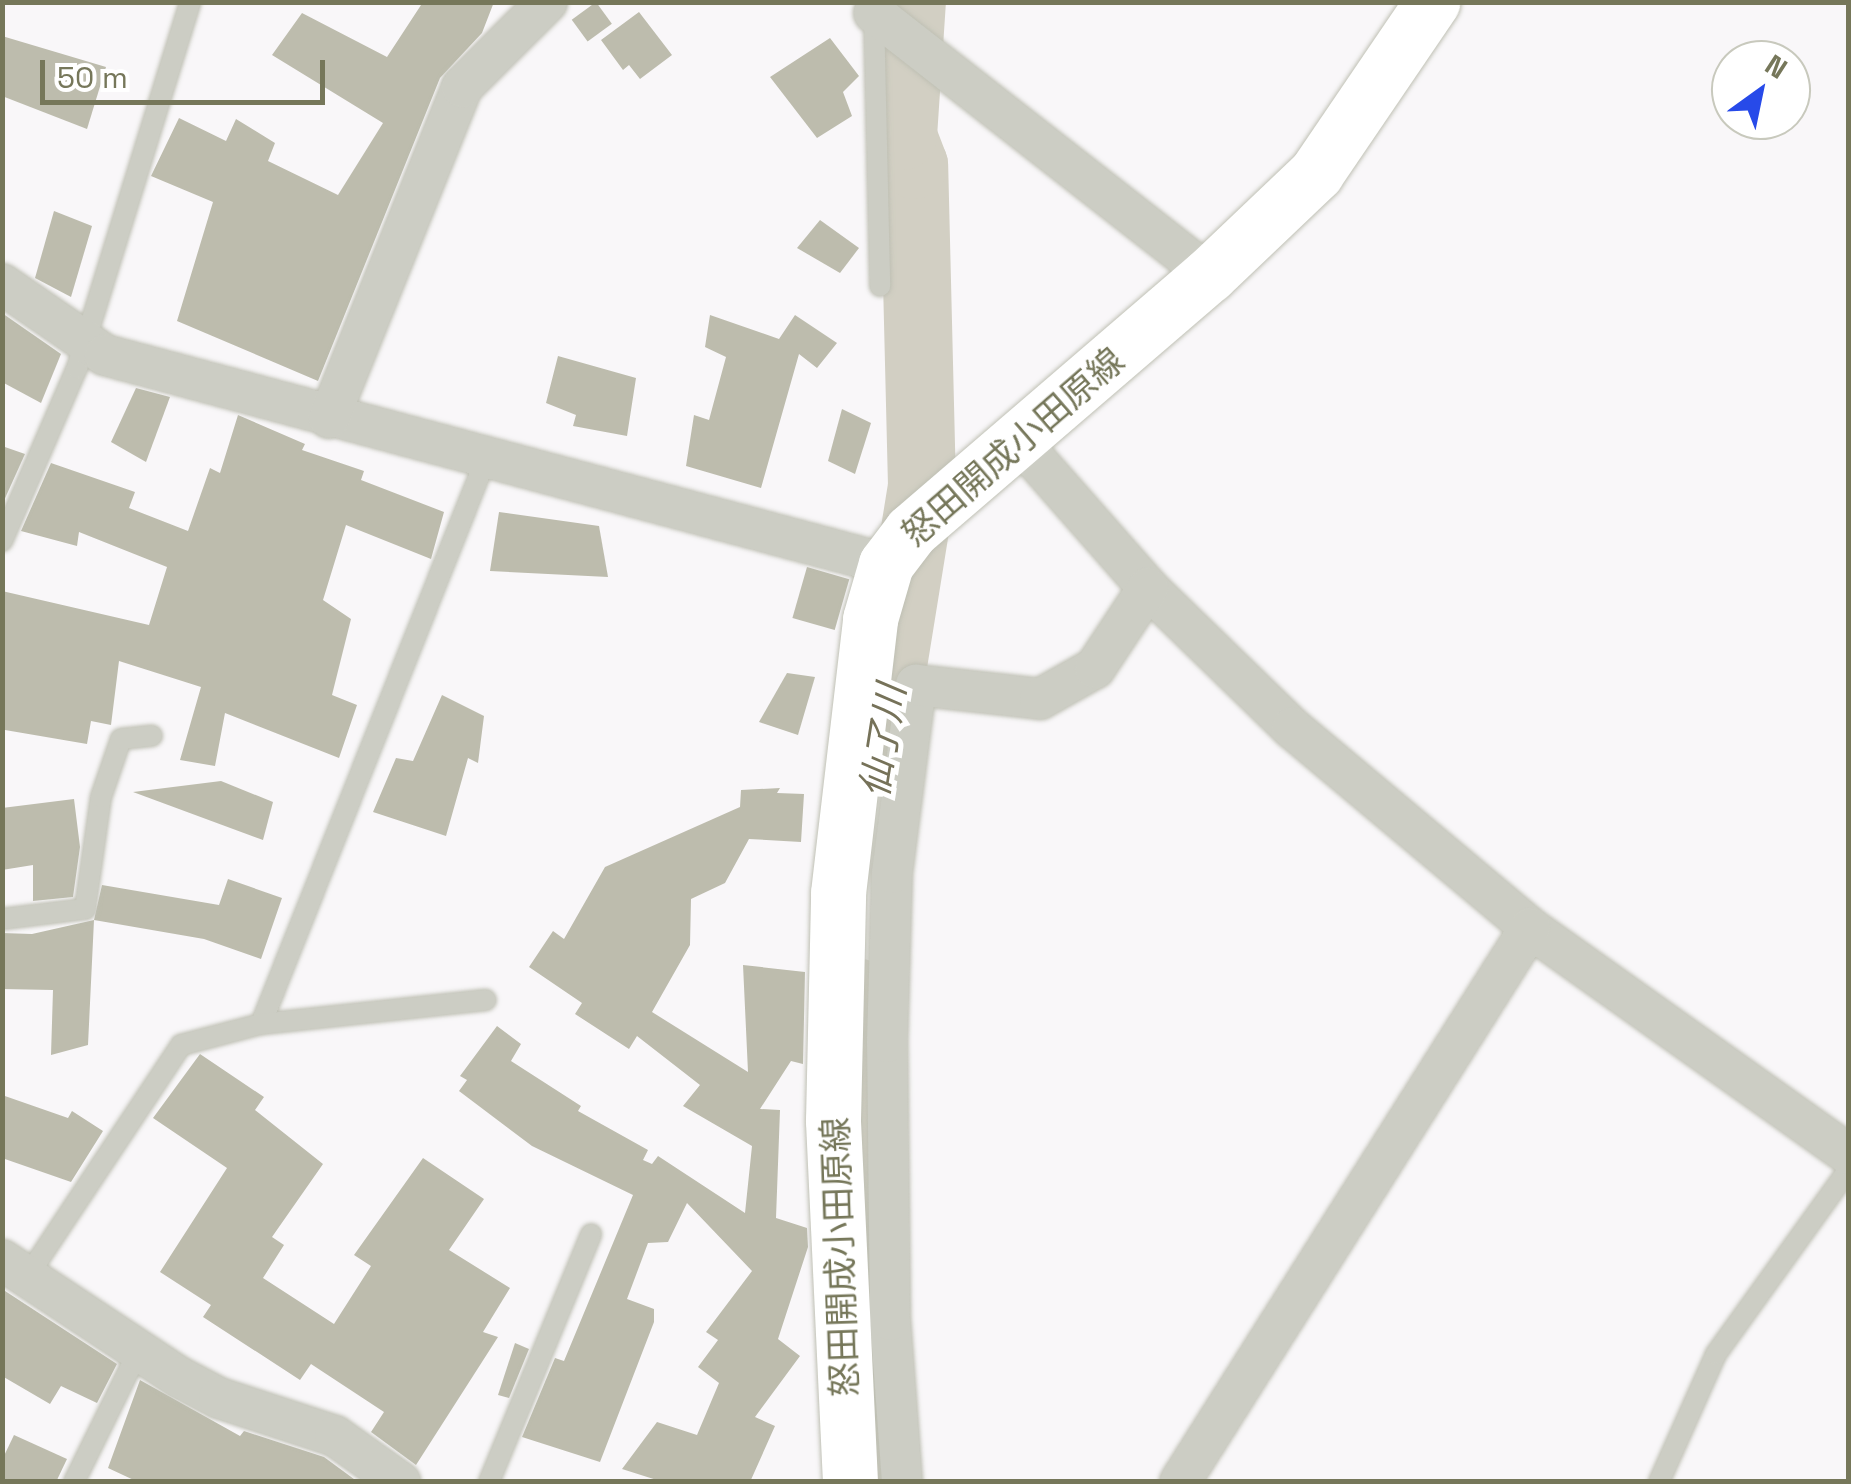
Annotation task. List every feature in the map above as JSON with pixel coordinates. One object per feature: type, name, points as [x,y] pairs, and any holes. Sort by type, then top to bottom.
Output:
[{"type":"main road","name":"怒田開成小田原線","points":[[850,1482],[834,1120],[838,893],[870,619],[886,564],[954,494],[1209,275],[1316,173],[1432,2]]},
{"type":"street","points":[[329,418],[462,87],[546,2]]},
{"type":"street","points":[[874,13],[943,60],[1209,275]]},
{"type":"street","points":[[2,284],[105,355],[484,460],[886,564]]},
{"type":"street","points":[[1019,441],[1148,588],[1292,728],[1530,928],[1848,1154]]},
{"type":"street","points":[[902,1482],[890,1320],[888,1023],[892,873],[916,686],[1040,699],[1095,668],[1148,588]]},
{"type":"street","points":[[1180,1482],[1530,928]]},
{"type":"street","points":[[16,1267],[219,1398],[334,1436],[400,1482]]},
{"type":"lane","points":[[2,541],[77,368],[82,336],[190,2]]},
{"type":"lane","points":[[874,13],[880,286]]},
{"type":"lane","points":[[261,1024],[484,460]]},
{"type":"lane","points":[[2,919],[85,909],[101,798],[121,739],[152,736]]},
{"type":"lane","points":[[16,1267],[181,1045],[261,1024],[486,1000]]},
{"type":"lane","points":[[1659,1482],[1716,1354],[1848,1170]]},
{"type":"lane","points":[[489,1482],[592,1234]]},
{"type":"lane","points":[[74,1482],[140,1350]]},
{"type":"building","points":[[423,2],[494,2],[482,33],[440,78],[318,381],[177,321],[213,202],[151,176],[179,118],[226,141],[236,119],[275,143],[268,161],[338,195],[383,123],[272,55],[302,13],[387,57]]},
{"type":"building","points":[[596,2],[612,24],[588,41],[572,20]]},
{"type":"building","points":[[639,12],[672,55],[640,79],[629,65],[623,70],[601,40]]},
{"type":"building","points":[[2,36],[106,67],[87,129],[2,96]]},
{"type":"building","points":[[830,38],[859,76],[843,92],[852,116],[817,138],[770,77]]},
{"type":"building","points":[[54,211],[92,226],[71,297],[35,278]]},
{"type":"building","points":[[820,220],[859,248],[840,273],[797,248]]},
{"type":"building","points":[[2,313],[61,354],[41,403],[2,382]]},
{"type":"building","points":[[710,315],[779,339],[795,315],[837,343],[817,368],[799,354],[761,488],[686,466],[694,415],[709,420],[726,357],[705,347]]},
{"type":"building","points":[[558,356],[636,378],[627,436],[573,426],[576,415],[546,403]]},
{"type":"building","points":[[136,388],[170,397],[146,462],[111,442]]},
{"type":"building","points":[[842,409],[871,423],[855,474],[828,461]]},
{"type":"building","points":[[238,415],[305,444],[302,450],[364,471],[361,480],[444,512],[431,559],[346,525],[323,600],[351,619],[332,695],[357,705],[339,758],[225,713],[215,766],[180,760],[201,687],[119,661],[111,725],[91,721],[87,744],[5,730],[2,591],[149,625],[167,567],[79,532],[77,546],[21,531],[51,463],[135,492],[129,508],[188,531],[210,468],[220,473]]},
{"type":"building","points":[[2,446],[25,454],[2,505]]},
{"type":"building","points":[[499,512],[599,526],[608,577],[490,571]]},
{"type":"building","points":[[807,567],[849,579],[835,630],[792,618]]},
{"type":"building","points":[[787,673],[815,677],[798,735],[759,722]]},
{"type":"building","points":[[442,695],[484,716],[478,763],[468,758],[446,836],[373,812],[396,758],[413,761]]},
{"type":"building","points":[[221,781],[273,802],[263,840],[133,792]]},
{"type":"building","points":[[780,788],[777,793],[804,794],[801,842],[749,839],[725,883],[691,899],[690,945],[652,1012],[748,1072],[743,965],[805,972],[803,1064],[791,1061],[760,1109],[780,1110],[776,1218],[807,1228],[808,1247],[778,1339],[800,1356],[755,1417],[775,1426],[750,1482],[663,1482],[622,1469],[657,1422],[697,1435],[719,1383],[698,1367],[718,1340],[706,1332],[752,1271],[687,1203],[668,1242],[648,1243],[627,1299],[654,1309],[654,1322],[600,1462],[522,1437],[555,1358],[564,1361],[633,1195],[532,1146],[459,1091],[467,1080],[460,1076],[497,1026],[521,1044],[511,1061],[581,1106],[578,1111],[648,1150],[643,1160],[652,1164],[658,1156],[745,1213],[752,1146],[683,1106],[700,1085],[637,1036],[629,1049],[575,1014],[582,1003],[529,967],[553,931],[564,939],[605,867],[740,807],[741,790]]},
{"type":"building","points":[[74,799],[80,847],[73,897],[33,901],[33,865],[2,870],[2,808]]},
{"type":"building","points":[[228,879],[282,898],[261,959],[204,939],[94,920],[102,885],[219,905]]},
{"type":"building","points":[[94,920],[88,1045],[51,1055],[53,990],[2,989],[2,933],[32,934]]},
{"type":"building","points":[[200,1054],[264,1097],[255,1110],[323,1164],[272,1237],[284,1245],[263,1278],[334,1324],[371,1266],[354,1255],[423,1158],[484,1199],[449,1250],[510,1288],[483,1332],[498,1337],[416,1465],[371,1432],[384,1412],[311,1364],[300,1380],[203,1317],[211,1305],[160,1272],[227,1168],[153,1118]]},
{"type":"building","points":[[2,1095],[68,1118],[72,1111],[103,1131],[71,1182],[2,1158]]},
{"type":"building","points":[[2,1289],[117,1364],[97,1403],[61,1386],[50,1404],[2,1376]]},
{"type":"building","points":[[515,1343],[529,1349],[509,1398],[498,1395]]},
{"type":"building","points":[[140,1380],[240,1436],[244,1431],[324,1457],[358,1482],[138,1482],[108,1468]]},
{"type":"building","points":[[14,1435],[67,1459],[56,1482],[2,1482],[2,1460]]},
{"type":"waterway","name":"仙了川","points":[[878,758],[922,486],[914,165],[903,136],[912,2]]},
{"type":"waterway","name":"仙了川","points":[[860,993],[864,1279],[881,1482]]}]
